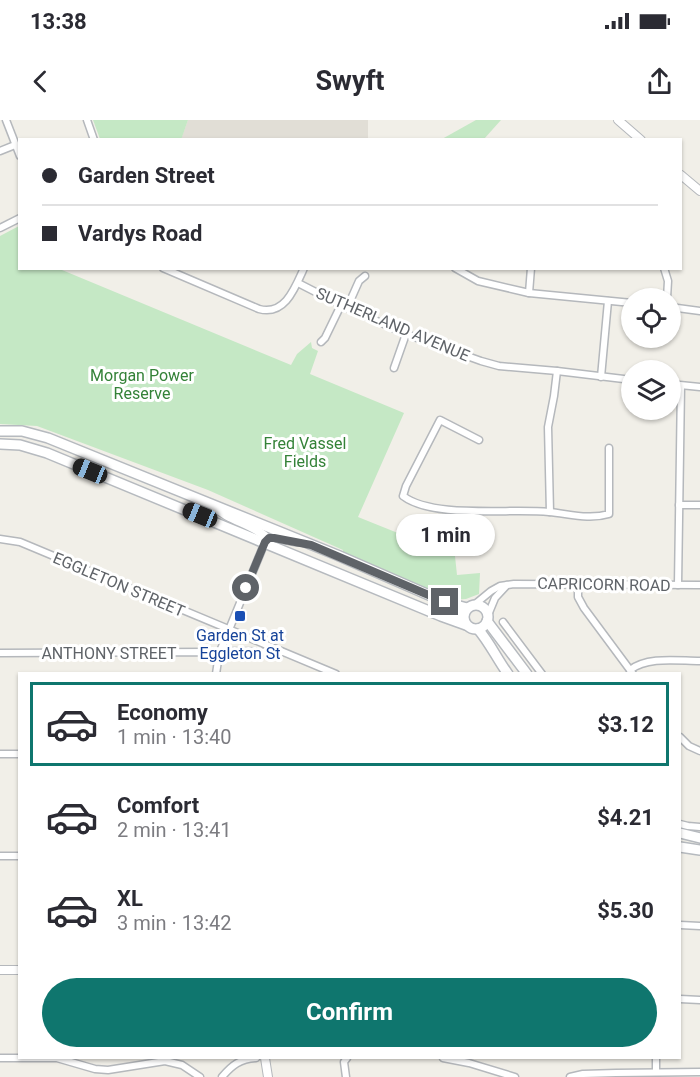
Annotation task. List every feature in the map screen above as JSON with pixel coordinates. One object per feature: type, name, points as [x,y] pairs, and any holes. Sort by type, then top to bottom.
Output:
[{"type":"main road","points":[[0,431],[22,431],[48,438],[445,602],[481,606],[525,672]]},
{"type":"main road","points":[[0,444],[20,445],[46,453],[473,629],[484,626],[487,618]]},
{"type":"main road","points":[[466,625],[463,618],[465,610],[470,606]]},
{"type":"main road","points":[[478,629],[487,639],[507,672]]},
{"type":"main road","points":[[681,833],[700,838]]},
{"type":"main road","points":[[681,847],[700,850]]},
{"type":"street","points":[[6,120],[18,152]]},
{"type":"street","points":[[87,120],[93,138]]},
{"type":"street","points":[[618,120],[639,138]]},
{"type":"street","points":[[0,151],[15,145]]},
{"type":"street","points":[[682,176],[700,191]]},
{"type":"street","points":[[0,228],[18,219]]},
{"type":"street","points":[[168,270],[267,311],[275,310],[288,300],[303,270]]},
{"type":"street","points":[[459,270],[478,281],[529,293],[621,302]]},
{"type":"street","points":[[529,293],[531,270]]},
{"type":"street","points":[[665,270],[668,288]]},
{"type":"street","points":[[321,342],[359,281],[365,276]]},
{"type":"street","name":"SUTHERLAND AVENUE","points":[[298,283],[344,307],[406,334],[481,361],[499,366],[621,379]]},
{"type":"street","points":[[601,377],[608,301]]},
{"type":"street","points":[[681,308],[700,311]]},
{"type":"street","points":[[394,368],[406,334]]},
{"type":"street","points":[[550,512],[548,427],[557,371]]},
{"type":"street","points":[[681,386],[700,387]]},
{"type":"street","points":[[479,440],[440,420],[403,496],[408,500],[438,508],[467,511],[550,512],[579,516],[609,514],[609,448]]},
{"type":"street","points":[[678,585],[680,420]]},
{"type":"street","points":[[213,505],[222,513],[261,532],[266,537],[220,651],[216,672]]},
{"type":"street","points":[[679,505],[700,505]]},
{"type":"street","points":[[265,542],[269,538],[274,538],[311,545]]},
{"type":"street","name":"EGGLETON STREET","points":[[0,539],[20,542],[331,672]]},
{"type":"street","name":"CAPRICORN ROAD","points":[[470,606],[500,586],[524,583],[700,585]]},
{"type":"street","points":[[578,583],[578,597],[584,608],[632,672],[637,665],[647,662],[700,661]]},
{"type":"street","points":[[487,618],[495,598],[508,585]]},
{"type":"street","points":[[503,622],[540,672]]},
{"type":"street","name":"ANTHONY STREET","points":[[0,653],[285,652]]},
{"type":"street","points":[[681,738],[689,746],[700,751]]},
{"type":"street","points":[[0,754],[18,754]]},
{"type":"street","points":[[681,824],[700,827]]},
{"type":"street","points":[[0,856],[18,856]]},
{"type":"street","points":[[681,926],[700,926]]},
{"type":"street","points":[[0,970],[18,970]]},
{"type":"street","points":[[681,999],[700,1000]]},
{"type":"street","points":[[0,1058],[18,1058]]},
{"type":"street","points":[[61,1059],[108,1070],[169,1061],[186,1066],[200,1077]]},
{"type":"street","points":[[222,1077],[236,1063],[244,1059]]},
{"type":"street","points":[[265,1059],[268,1077]]},
{"type":"street","points":[[345,1077],[346,1059]]},
{"type":"street","points":[[448,1059],[514,1077]]},
{"type":"street","points":[[656,1059],[656,1072]]},
{"type":"street","points":[[570,1077],[583,1074],[700,1072]]},
{"type":"shaded area","points":[[188,120],[368,120],[368,138],[181,138]]},
{"type":"green space","points":[[93,120],[188,120],[182,138],[100,138]]},
{"type":"green space","points":[[476,120],[501,120],[485,138],[444,138]]},
{"type":"green space","points":[[18,227],[18,270],[62,270],[291,365],[297,354],[311,342],[312,348],[318,351],[310,374],[404,413],[358,517],[455,556],[457,575],[480,573],[479,594],[466,599],[451,600],[342,553],[343,550],[208,490],[37,426],[0,424],[0,236]]},
{"type":"place","name":"Garden St at Eggleton St","points":[[240,616]]},
{"type":"route","points":[[246,588],[265,542],[269,538],[274,538],[311,545],[445,602]]},
{"type":"park label","name":"Morgan Power Reserve","points":[[142,384]]},
{"type":"park label","name":"Fred Vassel Fields","points":[[305,452]]}]
